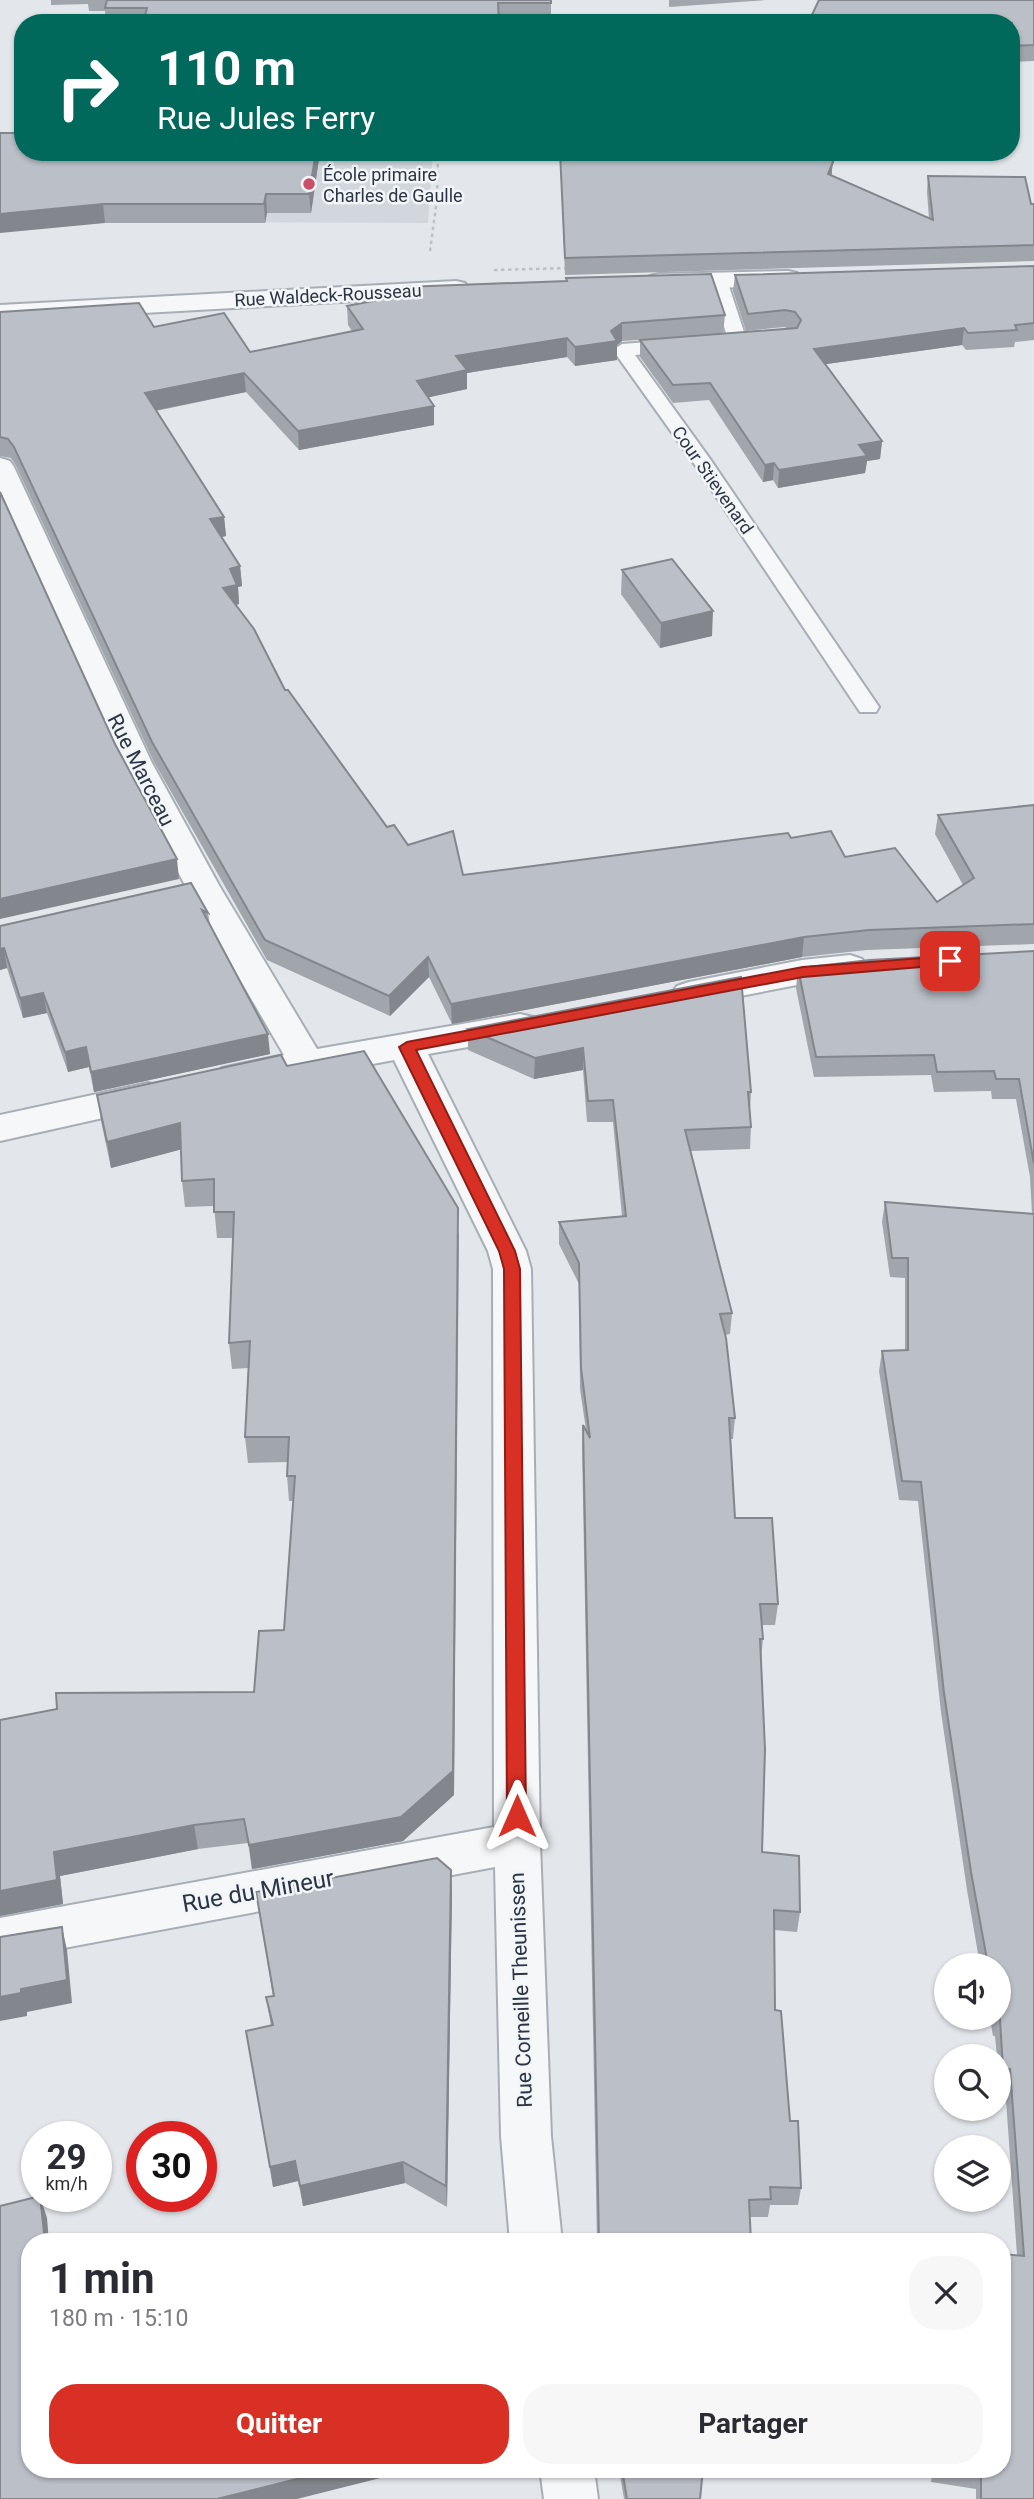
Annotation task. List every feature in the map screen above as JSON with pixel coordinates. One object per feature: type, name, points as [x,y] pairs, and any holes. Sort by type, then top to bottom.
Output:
[{"type":"street","points":[[635,282],[809,278]]},
{"type":"street","name":"Rue Waldeck-Rousseau","points":[[0,313],[484,288]]},
{"type":"street","name":"Rue Marceau","points":[[0,467],[190,890],[306,1061]]},
{"type":"street","points":[[652,1001],[803,972],[881,964]]},
{"type":"street","points":[[0,1128],[306,1061],[407,1047],[556,1019]]},
{"type":"street","name":"Rue Corneille Theunissen","points":[[407,1047],[507,1251],[512,1269],[517,1843],[526,2136],[535,2233]]},
{"type":"street","name":"Rue du Mineur","points":[[0,1939],[517,1843]]},
{"type":"street","points":[[568,2478],[571,2499]]},
{"type":"lane","name":"Cour Stievenard","points":[[718,280],[749,341],[622,350],[869,707]]},
{"type":"path","points":[[430,252],[437,199],[438,161]]},
{"type":"shaded area","name":"École primaire Charles de Gaulle","points":[[188,161],[432,161],[428,223],[178,222]]},
{"type":"building","points":[[107,0],[551,0],[551,3],[498,3],[499,14],[145,14],[147,8],[105,8]]},
{"type":"building","points":[[819,0],[1034,0],[1034,45],[1020,46],[1020,14],[812,14]]},
{"type":"building","points":[[0,133],[14,133],[14,161],[314,161],[309,194],[266,194],[264,204],[103,204],[0,214]]},
{"type":"building","points":[[560,161],[833,161],[828,174],[933,220],[928,176],[1025,177],[1031,204],[1034,204],[1034,245],[565,258]]},
{"type":"building","points":[[1034,266],[1034,323],[1015,325],[1017,330],[968,333],[964,328],[814,349],[882,441],[859,445],[867,456],[779,470],[774,463],[765,465],[710,383],[673,385],[640,340],[797,328],[801,320],[795,312],[785,310],[748,314],[735,275]]},
{"type":"building","points":[[711,274],[725,315],[622,323],[611,331],[617,341],[575,347],[567,338],[456,356],[467,370],[417,381],[434,406],[298,431],[244,373],[145,393],[224,517],[210,519],[240,566],[230,569],[237,585],[223,588],[254,629],[285,690],[288,690],[387,827],[394,825],[408,845],[453,831],[463,875],[788,833],[791,838],[831,831],[845,857],[895,848],[937,902],[974,878],[938,815],[1034,805],[1034,924],[869,930],[804,937],[451,1004],[428,957],[389,996],[265,940],[152,742],[14,447],[8,439],[0,437],[0,312],[139,303],[154,327],[224,313],[250,352],[363,329],[347,306],[409,294],[404,287],[567,281],[566,278]]},
{"type":"building","points":[[0,492],[115,744],[177,859],[0,899]]},
{"type":"building","points":[[672,559],[713,611],[661,623],[622,570]]},
{"type":"building","points":[[191,883],[208,913],[202,910],[268,1034],[91,1072],[86,1047],[65,1052],[43,993],[20,998],[4,948],[0,949],[0,926]]},
{"type":"building","points":[[1034,951],[1034,1164],[1019,1079],[996,1079],[994,1071],[937,1072],[934,1055],[816,1057],[798,968],[870,960]]},
{"type":"building","points":[[741,977],[751,1092],[748,1092],[751,1127],[685,1130],[732,1313],[720,1314],[726,1338],[735,1418],[729,1418],[735,1518],[772,1518],[778,1604],[760,1604],[765,1749],[762,1852],[799,1856],[800,1912],[774,1910],[775,2010],[781,2011],[790,2121],[798,2121],[801,2188],[770,2187],[771,2199],[749,2200],[751,2233],[599,2233],[583,1425],[590,1438],[581,1368],[579,1263],[559,1222],[626,1216],[613,1100],[588,1101],[583,1048],[535,1058],[468,1029]]},
{"type":"building","points":[[364,1051],[458,1208],[453,1771],[401,1817],[249,1845],[244,1819],[194,1825],[54,1852],[57,1880],[0,1891],[0,1720],[57,1709],[56,1693],[254,1692],[259,1631],[284,1630],[295,1476],[287,1476],[289,1437],[245,1437],[250,1341],[229,1343],[234,1212],[214,1212],[214,1179],[182,1181],[180,1123],[107,1142],[97,1095],[281,1055],[287,1066]]},
{"type":"building","points":[[885,1202],[1034,1214],[1034,2499],[981,2499],[981,2478],[1011,2478],[1011,2255],[1024,2256],[1011,2082],[1011,2044],[1002,2044],[1001,2030],[1011,2030],[1011,1953],[986,1953],[944,1693],[921,1482],[902,1481],[882,1351],[908,1350],[908,1258],[892,1258]]},
{"type":"building","points":[[437,1858],[451,1870],[446,2186],[403,2162],[300,2186],[295,2161],[270,2167],[246,2031],[273,2025],[266,1997],[274,1996],[256,1892]]},
{"type":"building","points":[[62,1927],[67,1980],[21,1989],[21,1993],[0,1997],[0,1937]]},
{"type":"building","points":[[21,2201],[21,2212],[42,2212],[44,2233],[21,2233],[21,2478],[300,2478],[217,2499],[0,2499],[0,2206]]},
{"type":"building","points":[[624,2478],[702,2478],[700,2499],[627,2499]]},
{"type":"place","name":"École primaire Charles de Gaulle","points":[[309,184]]},
{"type":"route","points":[[517,1816],[512,1269],[507,1251],[407,1047],[803,972],[867,965],[950,961]]}]
